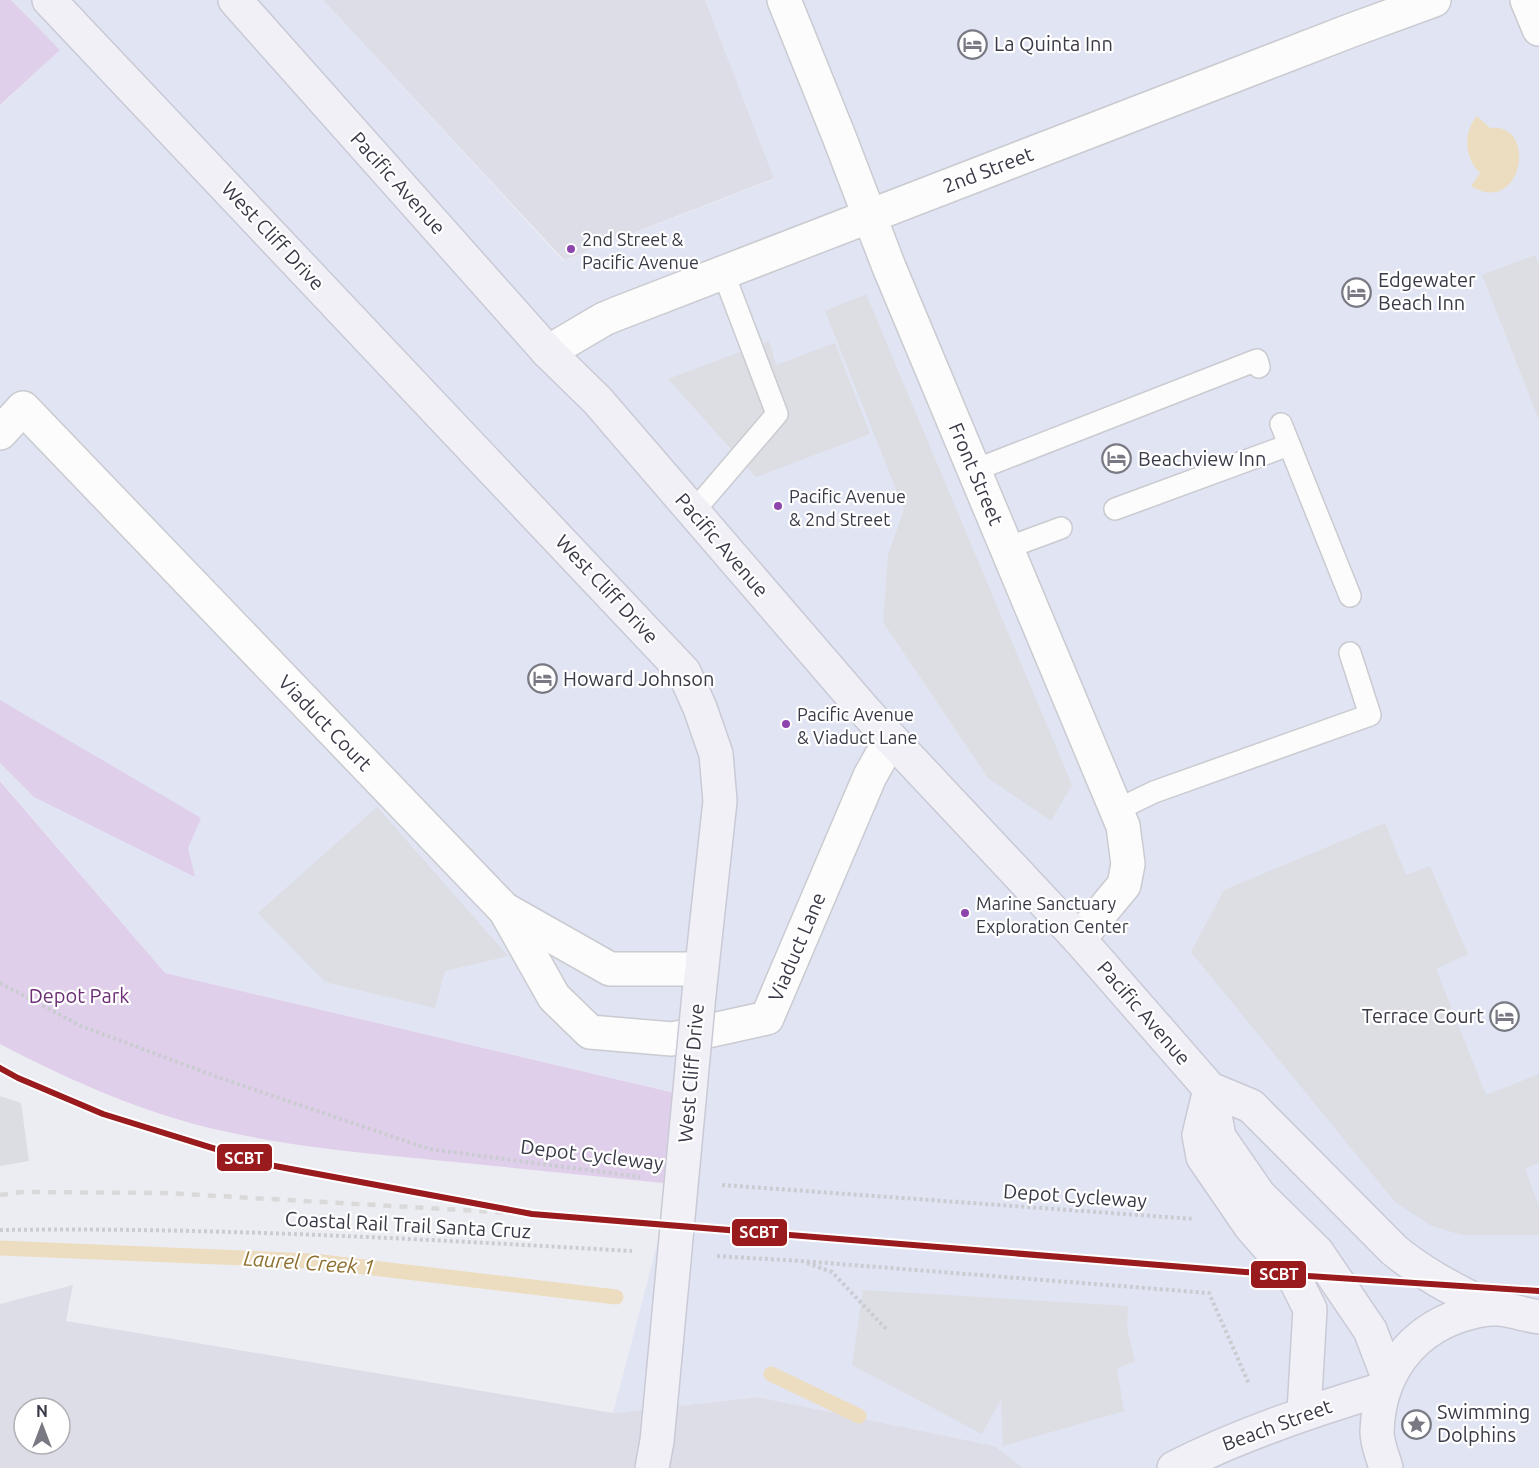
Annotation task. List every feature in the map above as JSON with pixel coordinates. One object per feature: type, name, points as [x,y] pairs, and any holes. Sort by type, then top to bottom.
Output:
[{"type":"main road","name":"West Cliff Drive","points":[[49,0],[684,672],[700,708],[716,754],[720,801],[700,982],[655,1454]]},
{"type":"main road","name":"Pacific Avenue","points":[[235,0],[548,352],[598,401],[891,739],[1079,939],[1210,1089],[1251,1106],[1394,1250],[1418,1270],[1447,1287],[1492,1308]]},
{"type":"main road","points":[[1210,1089],[1219,1137],[1259,1195],[1317,1252],[1370,1330],[1386,1383]]},
{"type":"main road","points":[[1210,1089],[1199,1135],[1203,1157],[1251,1227],[1293,1275],[1310,1308],[1304,1412]]},
{"type":"main road","points":[[1386,1468],[1377,1434],[1386,1383],[1413,1342],[1450,1318],[1492,1308],[1539,1317]]},
{"type":"main road","name":"Beach Street","points":[[1174,1468],[1215,1448],[1304,1412],[1386,1383]]},
{"type":"street","name":"Front Street","points":[[783,0],[869,217],[1123,826],[1128,864],[1124,885],[1079,939]]},
{"type":"street","name":"2nd Street","points":[[548,352],[604,319],[1434,0]]},
{"type":"street","points":[[1527,0],[1539,29]]},
{"type":"street","name":"Viaduct Court","points":[[0,433],[23,408],[504,909],[610,969],[700,982]]},
{"type":"street","name":"Viaduct Lane","points":[[504,909],[554,997],[590,1032],[672,1039],[767,1018],[870,776],[891,739]]},
{"type":"lane","points":[[693,512],[777,414],[723,272]]},
{"type":"lane","points":[[975,470],[1258,364]]},
{"type":"lane","points":[[1281,424],[1350,596]]},
{"type":"lane","points":[[1114,509],[1289,445]]},
{"type":"lane","points":[[1007,548],[1061,528]]},
{"type":"lane","points":[[1117,810],[1154,792],[1370,715],[1350,653]]},
{"type":"path","name":"Depot Cycleway","points":[[0,982],[81,1026],[223,1079],[429,1149],[645,1177]]},
{"type":"path","name":"Depot Cycleway","points":[[714,1184],[1199,1219]]},
{"type":"path","name":"Coastal Rail Trail Santa Cruz","points":[[0,1230],[109,1228],[422,1239],[636,1251]]},
{"type":"path","points":[[707,1255],[1209,1293],[1249,1384]]},
{"type":"path","points":[[801,1261],[832,1272],[887,1330]]},
{"type":"shaded area","points":[[11,0],[323,0],[563,261],[774,179],[705,0],[1539,0],[1539,1468],[1024,1468],[995,1446],[758,1397],[613,1413],[698,1098],[165,973],[0,780],[0,106],[60,50]]},
{"type":"shaded area","points":[[323,0],[705,0],[775,178],[564,260]]},
{"type":"shaded area","points":[[1477,116],[1490,128],[1505,130],[1515,139],[1519,152],[1518,167],[1512,180],[1502,190],[1488,192],[1471,186],[1480,173],[1471,160],[1467,145],[1469,130]]},
{"type":"shaded area","points":[[1535,255],[1539,264],[1539,420],[1482,275]]},
{"type":"shaded area","points":[[866,294],[1072,785],[1051,821],[988,778],[883,622],[888,555],[904,509],[825,311]]},
{"type":"shaded area","points":[[769,341],[776,365],[835,343],[870,434],[756,477],[668,379]]},
{"type":"shaded area","points":[[377,807],[508,956],[445,971],[435,1008],[325,982],[258,913]]},
{"type":"shaded area","points":[[1385,823],[1406,875],[1430,866],[1468,954],[1436,969],[1486,1095],[1539,1074],[1539,1163],[1525,1169],[1539,1206],[1539,1235],[1461,1235],[1430,1225],[1395,1202],[1191,952],[1224,890]]},
{"type":"shaded area","points":[[0,1096],[21,1103],[29,1161],[0,1166]]},
{"type":"shaded area","points":[[73,1285],[66,1321],[613,1413],[758,1397],[995,1446],[1024,1468],[0,1468],[0,1304]]},
{"type":"shaded area","points":[[863,1290],[1128,1306],[1127,1328],[1135,1362],[1117,1368],[1124,1411],[1003,1446],[1001,1399],[982,1434],[852,1365]]},
{"type":"green space","points":[[0,0],[11,0],[60,50],[0,105]]},
{"type":"green space","points":[[0,700],[201,818],[188,848],[195,877],[34,797],[0,763]]},
{"type":"green space","name":"Depot Park","points":[[0,781],[165,973],[675,1093],[673,1184],[354,1152],[249,1137],[194,1124],[137,1106],[54,1071],[0,1044]]},
{"type":"waterway","name":"Laurel Creek 1","points":[[0,1248],[314,1261],[616,1297]]},
{"type":"waterway","name":"Laurel Creek 1","points":[[771,1374],[859,1416]]},
{"type":"railway","points":[[0,1195],[22,1192],[165,1193],[532,1214]]},
{"type":"transit line","name":"SCBT","points":[[0,1068],[103,1114],[264,1164],[532,1214],[1245,1272],[1539,1291]]},
{"type":"place","name":"La Quinta Inn","points":[[973,44]]},
{"type":"place","name":"2nd Street & Pacific Avenue","points":[[571,249]]},
{"type":"place","name":"Edgewater Beach Inn","points":[[1357,292]]},
{"type":"place","name":"Beachview Inn","points":[[1117,459]]},
{"type":"place","name":"Pacific Avenue & 2nd Street","points":[[778,506]]},
{"type":"place","name":"Howard Johnson","points":[[542,679]]},
{"type":"place","name":"Pacific Avenue & Viaduct Lane","points":[[786,724]]},
{"type":"place","name":"Marine Sanctuary Exploration Center","points":[[965,913]]},
{"type":"place","name":"Terrace Court","points":[[1505,1016]]},
{"type":"place","name":"Swimming Dolphins","points":[[1416,1424]]}]
